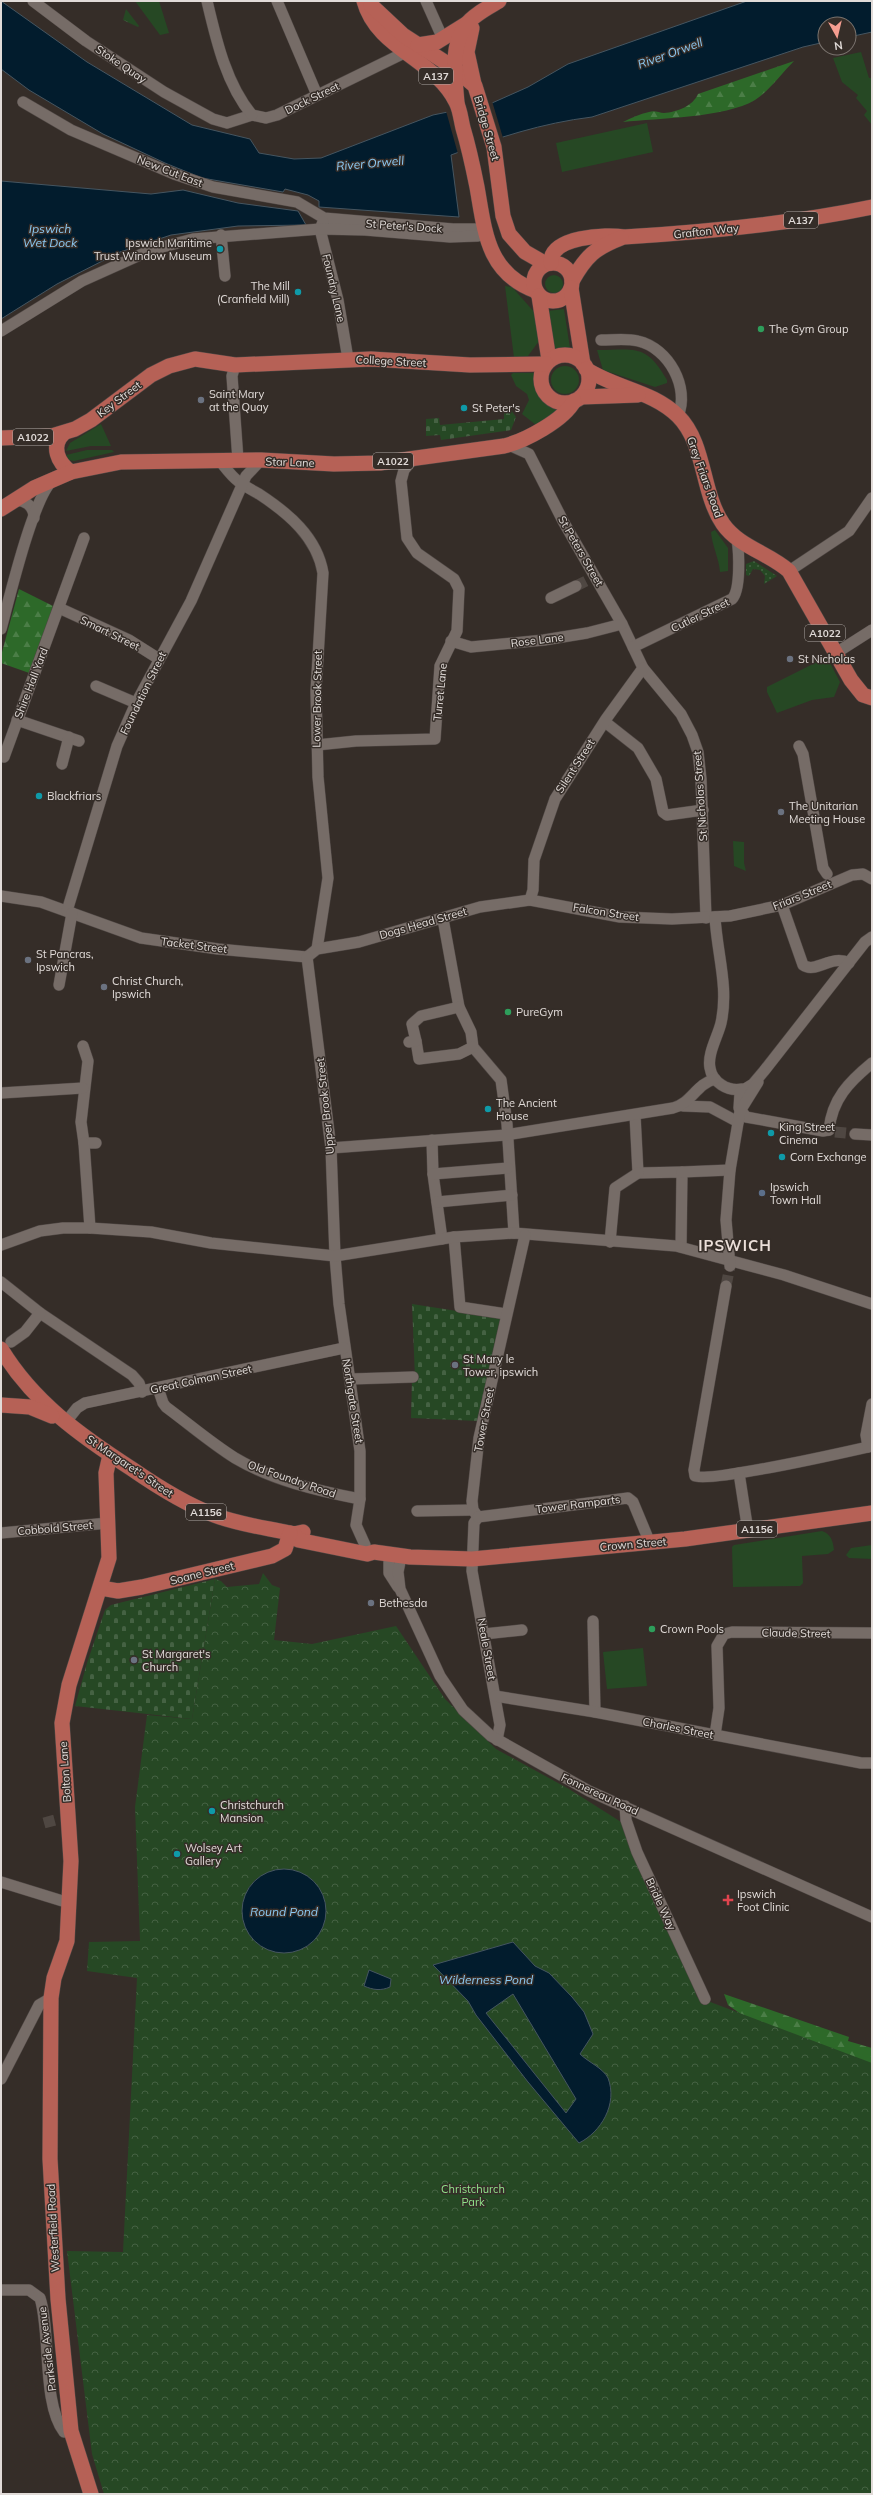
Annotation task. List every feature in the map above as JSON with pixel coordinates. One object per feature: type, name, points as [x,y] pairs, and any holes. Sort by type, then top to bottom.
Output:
[{"type":"main road","name":"A137","points":[[364,1],[367,10],[383,33],[412,49]]},
{"type":"main road","name":"A137","points":[[368,1],[395,28],[412,49]]},
{"type":"main road","points":[[412,49],[432,44],[443,39],[499,1]]},
{"type":"main road","points":[[474,86],[468,63],[468,39],[474,23],[484,11]]},
{"type":"main road","points":[[457,105],[454,68],[456,51],[466,24]]},
{"type":"main road","name":"Bridge Street","points":[[412,49],[454,68],[474,86],[481,102],[494,147],[504,216],[509,234],[517,245],[549,264]]},
{"type":"main road","name":"Bridge Street","points":[[412,49],[435,74],[457,105],[470,155],[481,233]]},
{"type":"main road","name":"Grafton Way","points":[[549,264],[552,256],[558,249],[579,239],[607,234],[624,237],[766,224],[872,207]]},
{"type":"main road","name":"A137","points":[[481,233],[490,250],[506,273],[519,283],[538,293]]},
{"type":"main road","name":"A137","points":[[572,284],[584,261],[598,248],[624,237]]},
{"type":"main road","points":[[549,264],[560,264],[567,269],[572,284],[588,384],[577,399],[559,402],[546,393],[541,379],[548,362],[535,276],[549,264]]},
{"type":"main road","points":[[538,293],[547,300],[560,300],[566,297],[572,284]]},
{"type":"main road","points":[[523,364],[538,356],[546,343]]},
{"type":"main road","points":[[548,362],[564,355],[571,356],[585,366]]},
{"type":"main road","name":"College Street","points":[[235,365],[348,359],[470,365],[548,362]]},
{"type":"main road","name":"Key Street","points":[[1,438],[64,433],[91,420],[160,370],[195,360],[235,365]]},
{"type":"main road","name":"Grey Friars Road","points":[[585,366],[600,377],[663,404],[678,416],[689,433],[698,454],[720,519],[738,539],[773,559],[789,571]]},
{"type":"main road","name":"Grey Friars Road","points":[[577,399],[600,395],[643,395]]},
{"type":"main road","name":"Star Lane","points":[[7,505],[71,472],[121,462],[261,460],[334,464],[384,462],[509,445],[530,435],[569,410],[577,399]]},
{"type":"main road","name":"A1022","points":[[64,433],[57,441],[57,454],[64,467],[71,472]]},
{"type":"main road","name":"A1022","points":[[789,571],[856,688],[863,695],[872,698]]},
{"type":"main road","name":"St Margaret's Street","points":[[6,1346],[23,1382],[65,1423],[110,1455],[180,1499],[214,1515],[292,1534]]},
{"type":"main road","name":"A1156","points":[[1,1405],[30,1407],[65,1423]]},
{"type":"main road","name":"Bolton Lane","points":[[61,1960],[67,1941],[71,1861],[64,1817],[62,1723],[64,1706],[76,1658],[101,1588],[109,1558],[106,1473],[110,1455]]},
{"type":"main road","name":"Crown Street","points":[[395,1556],[472,1559],[650,1543],[748,1531],[872,1513]]},
{"type":"main road","name":"A1156","points":[[292,1534],[298,1540],[367,1554],[369,1548],[395,1556]]},
{"type":"main road","name":"Soane Street","points":[[101,1588],[118,1591],[142,1587],[272,1556],[285,1549],[292,1534]]},
{"type":"main road","name":"Westerfield Road","points":[[61,1960],[51,1998],[51,2201],[58,2299],[72,2431],[91,2494]]},
{"type":"street","name":"Stoke Quay","points":[[33,1],[86,41],[164,92],[213,120]]},
{"type":"street","points":[[207,1],[221,55],[234,84],[252,115]]},
{"type":"street","points":[[277,1],[317,95]]},
{"type":"street","points":[[426,1],[443,39]]},
{"type":"street","name":"Dock Street","points":[[213,120],[232,122],[252,115],[261,118],[271,117],[412,49]]},
{"type":"street","name":"New Cut East","points":[[23,102],[71,130],[174,174],[214,187],[296,202],[324,218]]},
{"type":"street","points":[[320,229],[324,218]]},
{"type":"street","name":"St Peter's Dock","points":[[324,218],[453,229],[481,233]]},
{"type":"street","points":[[1,330],[82,281],[151,250],[193,239],[222,235],[320,229],[365,230],[450,237],[481,233]]},
{"type":"street","name":"Foundry Lane","points":[[320,229],[338,300],[348,359]]},
{"type":"street","points":[[222,235],[225,276]]},
{"type":"street","points":[[602,340],[640,341],[658,351],[668,362],[682,388],[682,404],[678,416]]},
{"type":"street","points":[[235,365],[232,376],[238,460]]},
{"type":"street","name":"St Peters Street","points":[[530,435],[529,454],[592,578],[622,624],[633,647]]},
{"type":"street","points":[[509,445],[529,454]]},
{"type":"street","points":[[401,481],[404,470],[414,458]]},
{"type":"street","name":"Lower Brook Street","points":[[219,460],[242,484],[281,509],[293,520],[313,546],[321,563],[323,573],[316,691],[317,745],[328,872],[326,898],[317,949]]},
{"type":"street","points":[[242,484],[246,476],[261,460]]},
{"type":"street","points":[[384,462],[401,481]]},
{"type":"street","points":[[1,629],[34,518],[45,490],[53,480]]},
{"type":"street","name":"Turret Lane","points":[[317,745],[356,741],[436,739],[440,666],[458,624],[458,584],[411,547],[407,538],[401,481]]},
{"type":"street","name":"Foundation Street","points":[[59,985],[69,912],[118,746],[136,703],[191,602],[242,484]]},
{"type":"street","points":[[789,571],[849,531],[872,498]]},
{"type":"street","points":[[7,505],[19,501],[29,504],[33,511],[34,518]]},
{"type":"street","name":"Shire Hall Yard","points":[[4,757],[84,538]]},
{"type":"street","name":"Cutler Street","points":[[633,647],[732,600],[737,588],[739,557],[738,539]]},
{"type":"street","points":[[551,598],[576,586]]},
{"type":"street","name":"Smart Street","points":[[59,608],[129,640],[159,659]]},
{"type":"street","name":"Rose Lane","points":[[451,641],[471,646],[544,640],[587,633],[622,624]]},
{"type":"street","points":[[836,653],[872,630]]},
{"type":"street","name":"St Nicholas Street","points":[[633,647],[643,668],[684,718],[696,745],[700,763],[710,917],[725,995],[721,1023],[710,1062],[712,1074],[715,1079]]},
{"type":"street","name":"Silent Street","points":[[530,900],[533,890],[534,860],[550,809],[564,781],[643,668]]},
{"type":"street","points":[[96,686],[136,703]]},
{"type":"street","points":[[17,720],[74,739],[62,764]]},
{"type":"street","points":[[604,722],[638,748],[656,779],[663,812],[667,815],[703,810]]},
{"type":"street","points":[[799,746],[803,754],[823,868],[827,874]]},
{"type":"street","name":"Friars Street","points":[[710,917],[743,914],[782,905],[852,875],[863,874],[872,879]]},
{"type":"street","name":"Tacket Street","points":[[1,896],[41,902],[140,938],[218,949],[307,957]]},
{"type":"street","name":"Dogs Head Street","points":[[317,949],[359,942],[443,919],[480,907],[530,900]]},
{"type":"street","name":"Falcon Street","points":[[530,900],[620,917],[710,917]]},
{"type":"street","points":[[782,905],[803,965],[813,968],[837,960],[849,964]]},
{"type":"street","points":[[443,919],[459,1007],[471,1032],[473,1047],[459,1054],[419,1059],[412,1042],[412,1024],[420,1016],[459,1007]]},
{"type":"street","points":[[683,1106],[701,1085],[715,1079],[727,1088],[741,1090],[753,1084],[865,942],[872,938]]},
{"type":"street","points":[[307,957],[317,949]]},
{"type":"street","name":"Upper Brook Street","points":[[307,957],[331,1148],[334,1256]]},
{"type":"street","points":[[83,1046],[88,1061],[81,1126],[84,1143],[90,1228]]},
{"type":"street","name":"Tower Street","points":[[472,1559],[479,1438],[506,1314],[520,1234],[508,1168],[501,1080],[473,1047]]},
{"type":"street","points":[[331,1148],[506,1135],[683,1106],[710,1108],[739,1117],[746,1116],[823,1131],[832,1131],[832,1112],[841,1093],[852,1079],[872,1063]]},
{"type":"street","points":[[739,1117],[764,1071]]},
{"type":"street","points":[[1,1093],[84,1088]]},
{"type":"street","points":[[731,1263],[726,1220],[730,1170],[739,1117],[738,1103],[741,1090]]},
{"type":"street","points":[[635,1115],[638,1172]]},
{"type":"street","points":[[856,1134],[872,1135]]},
{"type":"street","points":[[432,1140],[433,1174],[442,1239]]},
{"type":"street","points":[[84,1143],[96,1143]]},
{"type":"street","points":[[433,1174],[508,1168]]},
{"type":"street","points":[[610,1242],[615,1188],[638,1172],[730,1170]]},
{"type":"street","points":[[680,1247],[682,1172]]},
{"type":"street","points":[[436,1202],[512,1195]]},
{"type":"street","points":[[1,1245],[40,1231],[63,1228],[90,1228],[151,1232],[211,1243],[334,1256],[454,1237],[520,1234],[680,1247],[731,1263],[784,1275],[872,1304]]},
{"type":"street","points":[[454,1237],[460,1307],[506,1314]]},
{"type":"street","name":"Northgate Street","points":[[334,1256],[344,1348],[351,1379],[360,1451],[360,1499],[356,1525],[369,1548]]},
{"type":"street","points":[[1,1282],[40,1313],[132,1375],[139,1383],[142,1392]]},
{"type":"street","points":[[726,1286],[694,1470],[698,1478],[738,1473],[870,1447],[866,1435],[872,1404]]},
{"type":"street","points":[[6,1346],[25,1332],[40,1313]]},
{"type":"street","name":"Great Colman Street","points":[[65,1423],[81,1405],[344,1348]]},
{"type":"street","points":[[351,1379],[413,1377]]},
{"type":"street","name":"Old Foundry Road","points":[[158,1388],[162,1403],[166,1407],[216,1445],[243,1463],[327,1493],[360,1499]]},
{"type":"street","points":[[738,1473],[748,1531]]},
{"type":"street","name":"Tower Ramparts","points":[[417,1511],[475,1514],[628,1498],[633,1502],[650,1543]]},
{"type":"street","name":"Cobbold Street","points":[[1,1533],[108,1522]]},
{"type":"street","name":"Fonnereau Road","points":[[395,1556],[389,1574],[400,1589],[414,1624],[449,1691],[463,1710],[497,1740],[580,1786],[872,1917]]},
{"type":"street","name":"Neale Street","points":[[472,1559],[472,1571],[500,1725],[497,1740]]},
{"type":"street","points":[[593,1621],[595,1712]]},
{"type":"street","points":[[484,1634],[522,1630]]},
{"type":"street","name":"Claude Street","points":[[715,1735],[719,1708],[717,1646],[721,1637],[732,1632],[872,1633]]},
{"type":"street","name":"Charles Street","points":[[495,1696],[595,1712],[868,1764]]},
{"type":"street","name":"Bridle Way","points":[[625,1806],[626,1820],[637,1852],[706,1999]]},
{"type":"street","points":[[1,1882],[69,1903]]},
{"type":"street","points":[[1,2079],[39,2005],[51,1998]]},
{"type":"street","name":"Parkside Avenue","points":[[1,2290],[29,2290],[40,2298],[54,2404],[61,2428],[64,2432],[72,2431]]},
{"type":"green space","points":[[135,1],[159,1],[169,33],[160,35]]},
{"type":"green space","points":[[126,9],[139,26],[138,27],[123,20]]},
{"type":"green space","points":[[861,52],[869,78],[872,78],[872,125],[864,115],[867,111],[856,98],[858,95],[842,82],[833,58],[842,56],[857,56],[857,53]]},
{"type":"green space","points":[[794,61],[760,96],[742,106],[709,114],[623,122],[651,111],[664,113],[679,110],[692,102],[698,94]]},
{"type":"green space","points":[[647,123],[653,152],[562,172],[556,143]]},
{"type":"green space","points":[[554,275],[560,278],[563,284],[560,290],[554,293],[548,290],[545,284],[548,278]]},
{"type":"green space","points":[[505,286],[512,287],[536,314],[539,341],[528,356],[514,358]]},
{"type":"green space","points":[[564,309],[570,348],[556,348],[551,351],[547,311]]},
{"type":"green space","points":[[621,349],[638,351],[646,354],[660,368],[667,380],[667,383],[655,387],[603,370],[597,350]]},
{"type":"green space","points":[[565,366],[571,367],[575,370],[578,374],[578,386],[575,390],[571,393],[565,394],[559,393],[555,390],[552,386],[551,380],[552,374],[555,370],[559,367]]},
{"type":"green space","points":[[513,373],[535,373],[537,392],[543,401],[559,411],[536,425],[522,414],[529,400],[527,394],[516,386],[511,375]]},
{"type":"green space","points":[[504,407],[511,410],[516,417],[511,430],[441,440],[440,435],[426,436],[426,419],[439,418],[440,425],[504,419]]},
{"type":"green space","points":[[101,424],[111,446],[91,446],[66,451],[70,443]]},
{"type":"green space","points":[[87,450],[112,450],[114,452],[74,461],[69,460],[66,455]]},
{"type":"green space","points":[[715,530],[728,548],[728,571],[720,572],[711,532]]},
{"type":"green space","points":[[754,561],[777,576],[764,584],[765,576],[760,570],[753,569],[749,576],[746,575],[746,564]]},
{"type":"green space","points":[[19,589],[53,606],[32,674],[1,663],[1,656]]},
{"type":"green space","points":[[827,657],[840,682],[834,697],[812,700],[777,713],[767,692],[767,687]]},
{"type":"green space","points":[[733,841],[744,842],[744,863],[746,871],[734,866]]},
{"type":"green space","points":[[412,1304],[502,1318],[479,1421],[411,1418],[412,1379],[415,1378]]},
{"type":"green space","points":[[822,1531],[828,1534],[831,1538],[834,1550],[828,1554],[802,1556],[803,1583],[800,1586],[733,1587],[732,1547],[734,1545]]},
{"type":"green space","points":[[872,1545],[872,1559],[849,1558],[846,1555],[851,1548]]},
{"type":"green space","name":"Christchurch Park","points":[[263,1573],[272,1585],[280,1588],[274,1640],[312,1644],[396,1626],[445,1699],[496,1749],[569,1789],[629,1827],[666,1910],[697,1997],[872,2063],[872,2494],[104,2494],[92,2454],[67,2251],[123,2252],[137,1978],[87,1971],[89,1942],[140,1941],[135,1807],[147,1715],[192,1719],[215,1579],[221,1581],[227,1587],[259,1584]],"holes":[[[256,1879],[323,1897],[325,1904],[323,1926],[316,1938],[305,1948],[247,1890]]]},
{"type":"green space","points":[[215,1579],[192,1719],[75,1706],[87,1663],[105,1610],[111,1605]]},
{"type":"green space","points":[[643,1648],[647,1686],[607,1689],[603,1652]]},
{"type":"green space","points":[[724,1994],[849,2037],[848,2041],[872,2048],[872,2066],[763,2030],[728,2005]]},
{"type":"water","name":"River Orwell","points":[[1,1],[87,62],[192,125],[250,139],[259,153],[294,159],[321,158],[433,115],[492,103],[528,87],[568,64],[747,1],[872,1],[872,32],[857,35],[857,16],[817,16],[817,44],[803,47],[592,117],[538,127],[451,155],[459,217],[319,207],[319,201],[308,195],[285,189],[283,192],[202,178],[165,163],[103,134],[29,90],[1,69]]},
{"type":"water","name":"Ipswich Wet Dock","points":[[1,181],[151,194],[183,190],[238,203],[298,211],[306,225],[238,226],[171,235],[120,252],[57,284],[1,319]]},
{"type":"water","name":"Round Pond","points":[[284,1869],[300,1872],[314,1881],[323,1895],[326,1911],[323,1927],[314,1941],[300,1950],[284,1953],[268,1950],[254,1941],[245,1927],[242,1911],[245,1895],[254,1881],[268,1872]]},
{"type":"water","name":"Wilderness Pond","points":[[513,1942],[535,1966],[549,1973],[584,2012],[593,2034],[580,2054],[606,2074],[611,2088],[611,2098],[606,2116],[594,2132],[579,2143],[528,2082],[476,2015],[468,2001],[433,1965]],"holes":[[[513,1994],[576,2099],[566,2113],[486,2013]]]},
{"type":"water","points":[[369,1970],[391,1979],[390,1987],[377,1990],[364,1986]]},
{"type":"pier","points":[[492,101],[503,138],[458,154],[446,111]]},
{"type":"tunnel","points":[[576,586],[588,580]]},
{"type":"tunnel","points":[[835,1132],[855,1134]]},
{"type":"tunnel","points":[[726,1286],[730,1266]]},
{"type":"tunnel","points":[[44,1823],[59,1819]]},
{"type":"place","name":"Ipswich Maritime Trust Window Museum","points":[[220,249]]},
{"type":"place","name":"The Mill (Cranfield Mill)","points":[[298,292]]},
{"type":"place","name":"The Gym Group","points":[[761,329]]},
{"type":"place","name":"Saint Mary at the Quay","points":[[201,400]]},
{"type":"place","name":"St Peter's","points":[[464,408]]},
{"type":"place","name":"St Nicholas","points":[[790,659]]},
{"type":"place","name":"Blackfriars","points":[[39,796]]},
{"type":"place","name":"The Unitarian Meeting House","points":[[781,812]]},
{"type":"place","name":"St Pancras, Ipswich","points":[[28,960]]},
{"type":"place","name":"Christ Church, Ipswich","points":[[104,987]]},
{"type":"place","name":"PureGym","points":[[508,1012]]},
{"type":"place","name":"The Ancient House","points":[[488,1109]]},
{"type":"place","name":"King Street Cinema","points":[[771,1133]]},
{"type":"place","name":"Corn Exchange","points":[[782,1157]]},
{"type":"place","name":"Ipswich Town Hall","points":[[762,1193]]},
{"type":"place","name":"St Mary le Tower, ipswich","points":[[455,1365]]},
{"type":"place","name":"Bethesda","points":[[371,1603]]},
{"type":"place","name":"Crown Pools","points":[[652,1629]]},
{"type":"place","name":"St Margaret's Church","points":[[134,1660]]},
{"type":"place","name":"Christchurch Mansion","points":[[212,1811]]},
{"type":"place","name":"Wolsey Art Gallery","points":[[177,1854]]},
{"type":"place","name":"Ipswich Foot Clinic","points":[[728,1900]]},
{"type":"district","name":"IPSWICH","points":[[735,1245]]}]
